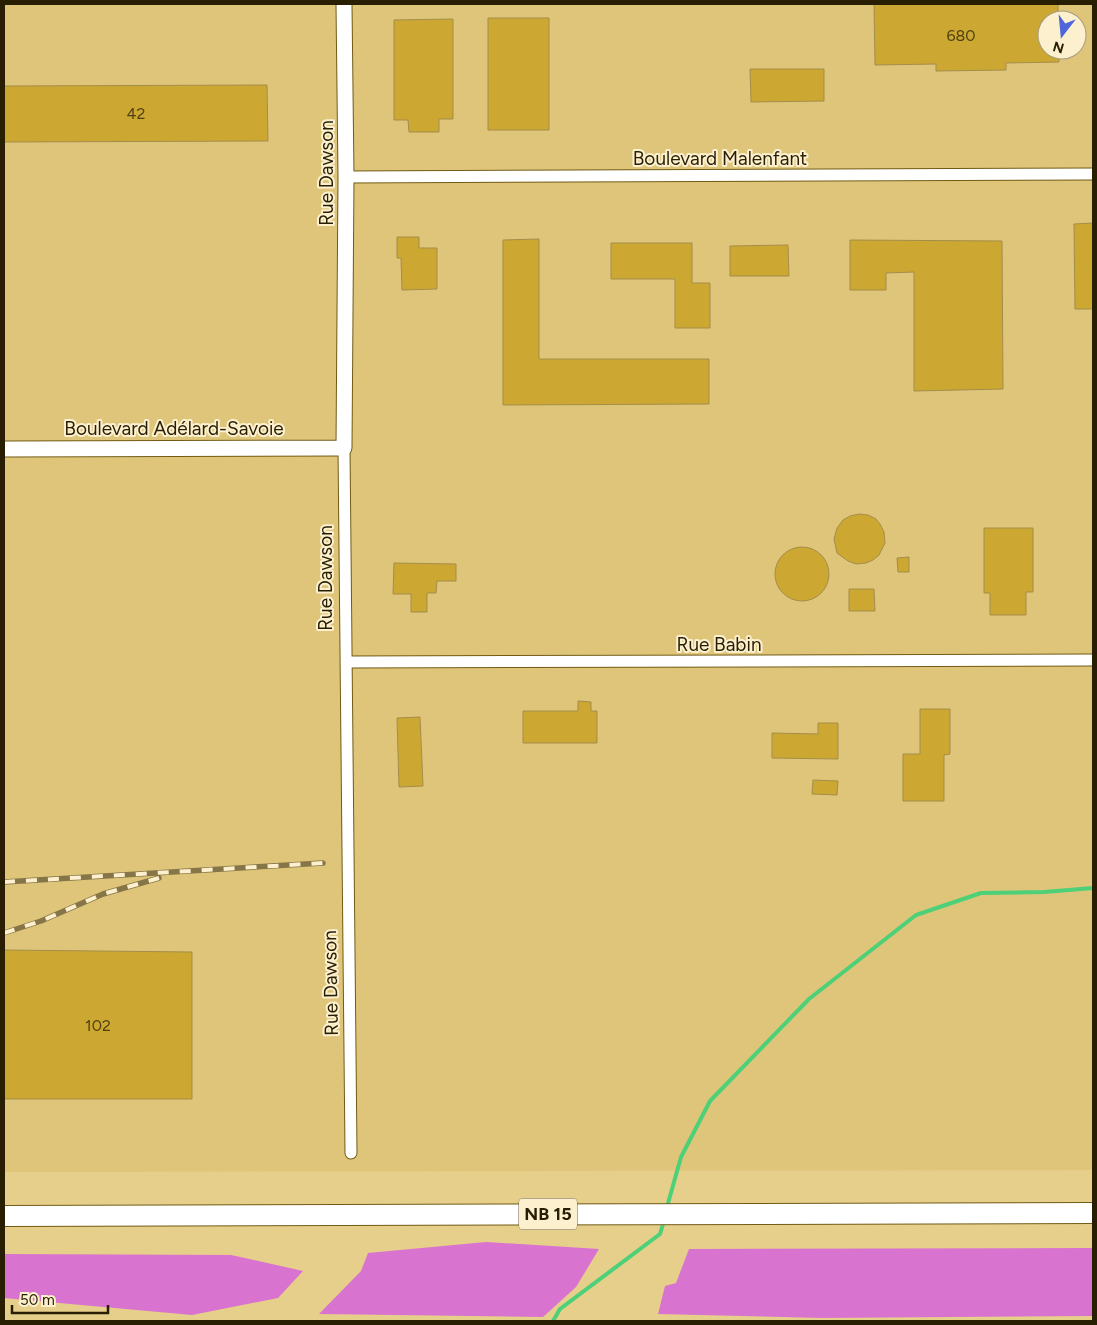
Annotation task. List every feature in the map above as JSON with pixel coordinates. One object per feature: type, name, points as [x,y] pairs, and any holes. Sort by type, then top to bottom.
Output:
[{"type":"highway","name":"NB 15","points":[[4,1216],[1093,1213]]},
{"type":"street","name":"Rue Dawson","points":[[344,4],[346,177],[344,448],[351,1153]]},
{"type":"street","name":"Boulevard Malenfant","points":[[346,177],[1093,174]]},
{"type":"street","name":"Boulevard Adélard-Savoie","points":[[4,449],[344,448]]},
{"type":"street","name":"Rue Babin","points":[[346,662],[1093,660]]},
{"type":"shaded area","points":[[4,4],[1093,4],[1093,1170],[4,1172]]},
{"type":"shaded area","points":[[486,1242],[599,1249],[576,1287],[543,1317],[319,1314],[361,1271],[368,1253]]},
{"type":"shaded area","points":[[1093,1248],[1093,1316],[821,1318],[658,1314],[665,1286],[676,1283],[689,1249]]},
{"type":"shaded area","points":[[4,1254],[231,1255],[303,1271],[278,1298],[192,1315],[4,1298]]},
{"type":"building","points":[[874,4],[1058,4],[1058,10],[1037,10],[1037,60],[1059,60],[1059,62],[1006,63],[1006,70],[936,71],[936,64],[875,65]]},
{"type":"building","points":[[488,18],[549,18],[549,130],[488,130]]},
{"type":"building","points":[[453,19],[453,119],[439,119],[439,132],[409,132],[408,120],[394,120],[394,20]]},
{"type":"building","points":[[750,69],[824,69],[824,101],[751,102]]},
{"type":"building","points":[[267,85],[268,141],[4,142],[4,86]]},
{"type":"building","points":[[1093,223],[1093,309],[1075,309],[1074,224]]},
{"type":"building","points":[[397,237],[419,237],[419,248],[437,248],[437,289],[402,290],[401,258],[397,258]]},
{"type":"building","points":[[539,239],[539,359],[709,359],[709,404],[503,405],[503,240]]},
{"type":"building","points":[[850,240],[1002,241],[1003,389],[914,391],[914,272],[886,273],[886,290],[850,290]]},
{"type":"building","points":[[611,243],[692,243],[692,283],[710,283],[710,328],[675,328],[675,279],[611,279]]},
{"type":"building","points":[[788,245],[789,276],[730,276],[730,246]]},
{"type":"building","points":[[859,514],[868,515],[876,519],[884,532],[885,543],[879,555],[873,560],[856,564],[837,553],[834,539],[837,528],[843,520]]},
{"type":"building","points":[[984,528],[1033,528],[1033,592],[1026,592],[1026,615],[990,615],[990,593],[984,593]]},
{"type":"building","points":[[797,547],[807,547],[817,551],[825,559],[829,574],[825,589],[817,597],[807,601],[797,601],[787,597],[779,589],[775,579],[775,569],[779,559],[787,551]]},
{"type":"building","points":[[909,557],[909,572],[898,572],[897,558]]},
{"type":"building","points":[[394,563],[456,564],[456,581],[437,581],[436,593],[427,593],[427,612],[411,612],[411,594],[393,594]]},
{"type":"building","points":[[849,589],[874,589],[875,611],[849,611]]},
{"type":"building","points":[[578,701],[591,702],[591,711],[597,711],[597,743],[523,743],[523,711],[578,711]]},
{"type":"building","points":[[920,709],[950,709],[950,754],[944,755],[944,801],[903,801],[903,754],[920,754]]},
{"type":"building","points":[[420,717],[423,786],[399,787],[397,718]]},
{"type":"building","points":[[818,723],[838,723],[838,759],[772,758],[772,733],[818,734]]},
{"type":"building","points":[[813,780],[838,781],[837,795],[812,794]]},
{"type":"building","points":[[4,950],[192,952],[192,1099],[4,1099]]},
{"type":"waterway","points":[[667,1207],[681,1157],[710,1101],[809,999],[916,915],[981,893],[1044,892],[1093,888]]},
{"type":"waterway","points":[[553,1321],[560,1309],[660,1234],[664,1221]]},
{"type":"railway","points":[[4,882],[323,863]]},
{"type":"railway","points":[[4,933],[41,921],[103,894],[159,878]]}]
